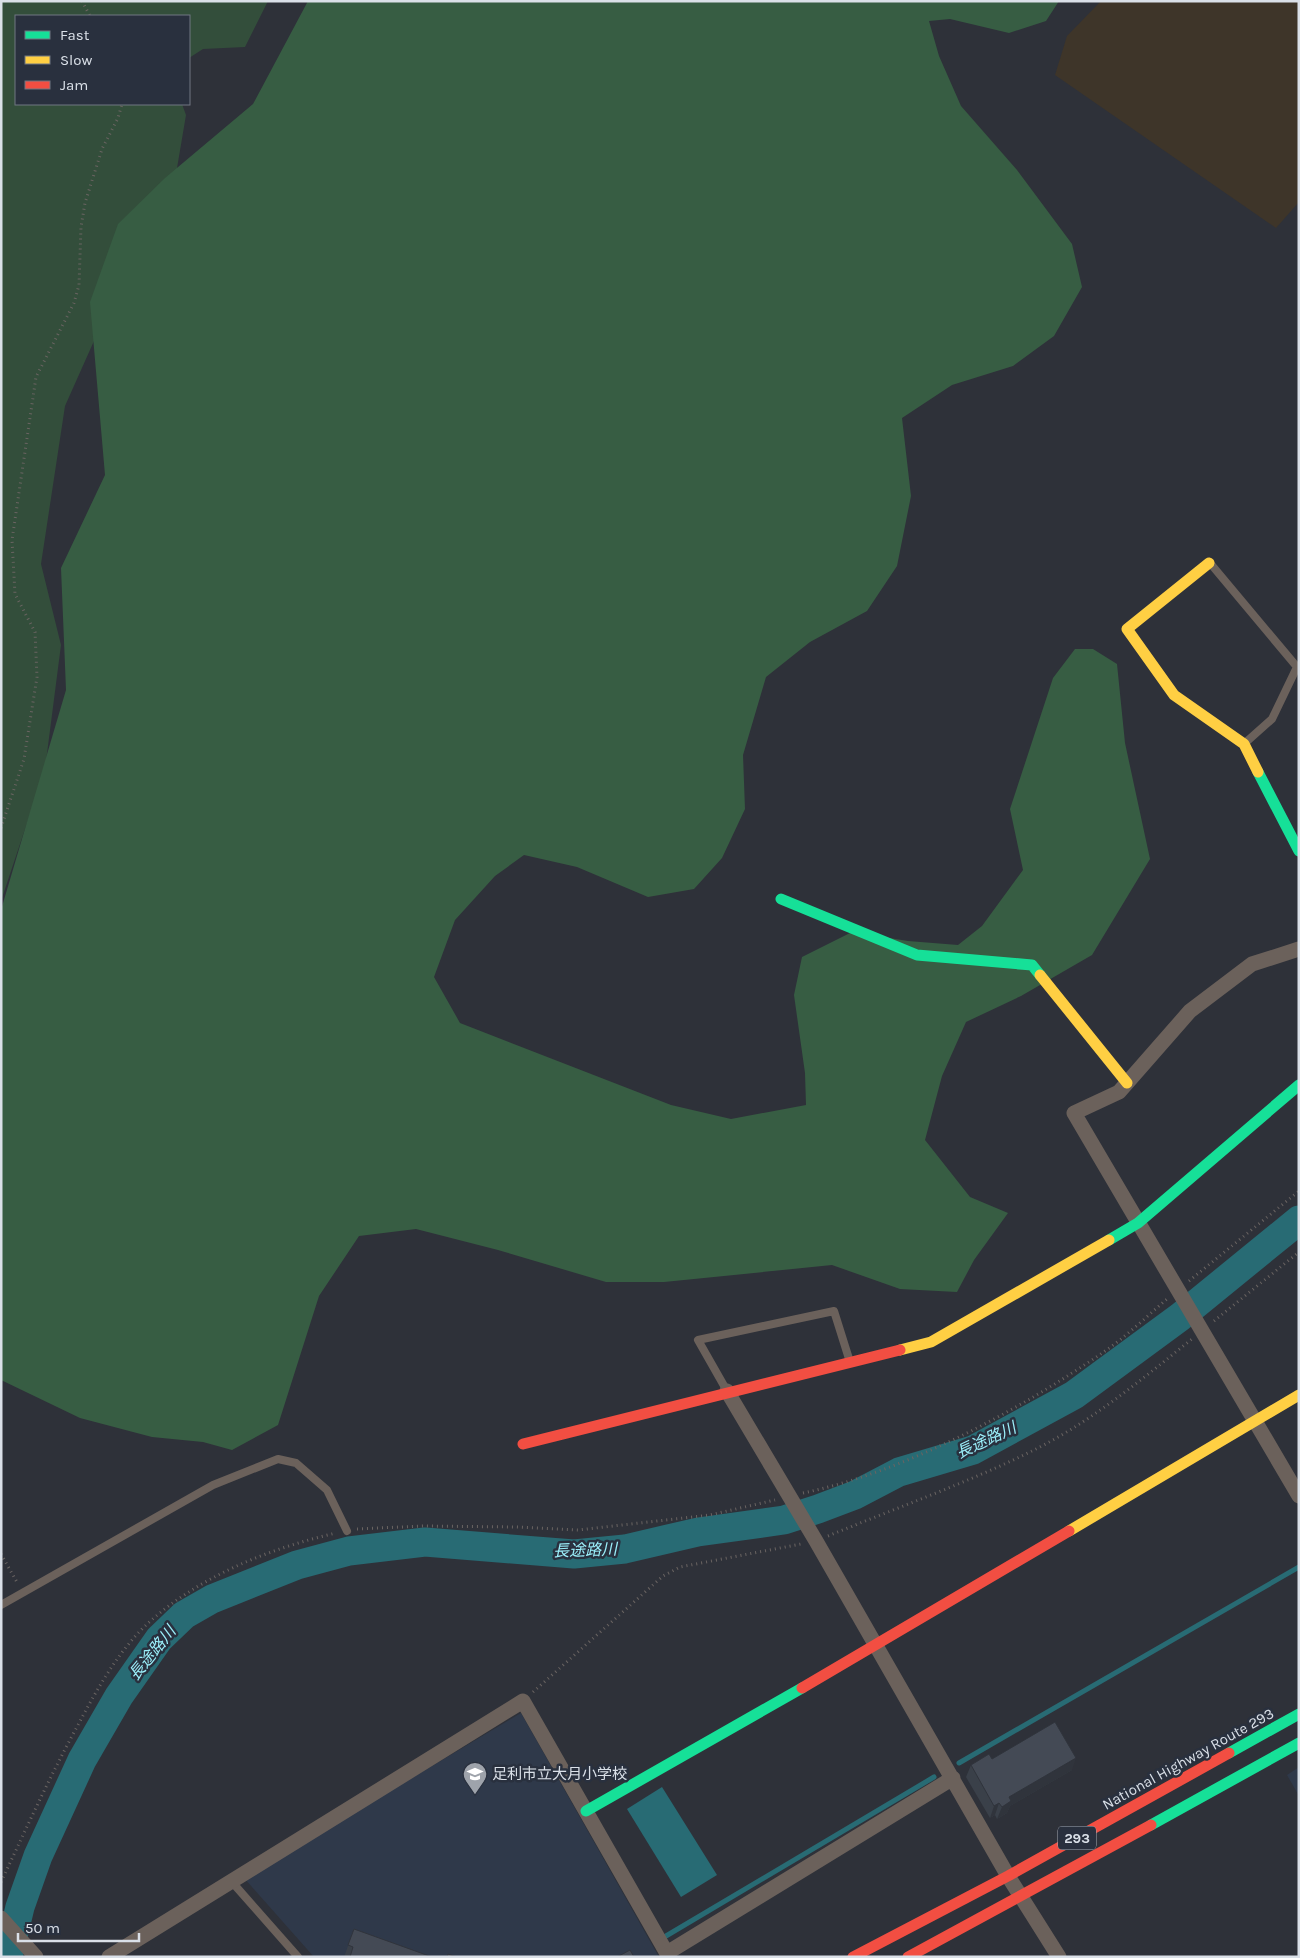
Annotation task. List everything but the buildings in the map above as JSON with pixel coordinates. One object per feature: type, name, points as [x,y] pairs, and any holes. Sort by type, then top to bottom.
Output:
[{"type":"main road","points":[[1210,563],[1127,629],[1174,695],[1244,744],[1299,851]]},
{"type":"main road","points":[[781,899],[917,955],[1032,965],[1127,1082]]},
{"type":"main road","points":[[523,1444],[727,1391],[931,1342],[1138,1223],[1299,1086]]},
{"type":"main road","points":[[586,1811],[876,1646],[1299,1395]]},
{"type":"main road","name":"National Highway Route 293","points":[[853,1957],[1008,1876],[1299,1714]]},
{"type":"main road","name":"293","points":[[908,1957],[1021,1897],[1299,1743]]},
{"type":"street","points":[[1299,949],[1252,964],[1190,1011],[1119,1092],[1074,1113],[1299,1496]]},
{"type":"street","points":[[727,1391],[815,1538],[1008,1876],[1059,1957]]},
{"type":"street","points":[[109,1957],[523,1701],[668,1955],[952,1778]]},
{"type":"street","points":[[1,1918],[35,1955]]},
{"type":"lane","points":[[1210,563],[1298,667],[1272,719],[1244,744]]},
{"type":"lane","points":[[727,1391],[698,1340],[834,1312],[850,1362]]},
{"type":"lane","points":[[1,1605],[214,1485],[278,1459],[296,1463],[327,1490],[347,1530]]},
{"type":"lane","points":[[232,1882],[298,1957]]},
{"type":"path","points":[[82,1],[89,15]]},
{"type":"path","points":[[1,828],[24,759],[37,678],[35,632],[15,594],[12,540],[36,377],[74,303],[79,285],[81,227],[85,203],[102,149],[118,118],[122,105]]},
{"type":"path","points":[[1,1882],[58,1762],[94,1694],[125,1648],[144,1627],[176,1601],[213,1577],[272,1551],[347,1530],[422,1526],[578,1530],[710,1515],[791,1497],[876,1471],[992,1420],[1051,1386],[1107,1350],[1180,1293],[1299,1191]]},
{"type":"path","points":[[523,1701],[663,1576],[680,1567],[815,1538],[1033,1451],[1088,1419],[1127,1392],[1200,1328],[1299,1252]]},
{"type":"path","points":[[1,1554],[23,1593]]},
{"type":"shaded area","points":[[1101,1],[1299,1],[1299,202],[1276,228],[1055,75],[1067,36]]},
{"type":"shaded area","name":"足利市立大月小学校","points":[[521,1713],[659,1957],[314,1957],[244,1878]]},
{"type":"shaded area","points":[[1299,1767],[1299,1796],[1287,1775]]},
{"type":"green space","points":[[1,1],[268,1],[245,47],[203,49],[190,57],[190,15],[15,15],[15,105],[182,105],[186,115],[175,180],[110,305],[65,406],[41,564],[61,645],[45,769],[1,901]]},
{"type":"green space","points":[[308,1],[1059,1],[1046,21],[1009,33],[950,19],[929,21],[939,56],[961,106],[1017,170],[1072,244],[1082,287],[1054,336],[1013,366],[952,385],[902,418],[911,496],[897,566],[867,611],[810,642],[766,677],[743,755],[745,809],[722,858],[694,889],[648,897],[577,867],[524,855],[495,876],[455,920],[434,977],[460,1023],[671,1105],[731,1119],[806,1105],[805,1073],[794,995],[802,957],[852,932],[908,941],[958,945],[982,926],[1023,870],[1010,809],[1053,678],[1075,649],[1093,649],[1117,664],[1125,743],[1150,859],[1092,955],[1021,996],[966,1022],[942,1076],[925,1140],[970,1197],[1008,1213],[974,1260],[957,1292],[900,1289],[832,1265],[664,1282],[606,1282],[498,1250],[416,1229],[359,1236],[319,1296],[278,1425],[232,1450],[203,1442],[152,1437],[80,1418],[1,1380],[1,910],[66,690],[61,568],[105,475],[90,302],[118,224],[165,178],[253,104]]},
{"type":"water","points":[[662,1787],[717,1875],[681,1897],[627,1809]]},
{"type":"waterway","name":"長途路川","points":[[8,1957],[20,1907],[38,1856],[82,1760],[119,1696],[159,1639],[184,1615],[212,1599],[297,1565],[349,1551],[425,1542],[574,1554],[625,1549],[698,1532],[784,1520],[818,1509],[855,1495],[899,1472],[973,1450],[1074,1395],[1180,1317],[1299,1220]]},
{"type":"waterway","points":[[959,1763],[1299,1567]]},
{"type":"waterway","points":[[666,1936],[934,1777]]},
{"type":"traffic: fast","points":[[1258,772],[1299,851]]},
{"type":"traffic: fast","points":[[781,899],[917,955],[1032,965],[1040,975]]},
{"type":"traffic: fast","points":[[1109,1240],[1138,1223],[1299,1085]]},
{"type":"traffic: fast","points":[[586,1811],[802,1688]]},
{"type":"traffic: fast","points":[[1229,1753],[1299,1714]]},
{"type":"traffic: fast","points":[[1151,1825],[1299,1743]]},
{"type":"traffic: slow","points":[[1209,563],[1127,629],[1174,695],[1244,744],[1258,772]]},
{"type":"traffic: slow","points":[[1040,975],[1127,1083]]},
{"type":"traffic: slow","points":[[900,1350],[931,1342],[1109,1240]]},
{"type":"traffic: slow","points":[[1069,1531],[1299,1395]]},
{"type":"traffic: jam","points":[[523,1444],[900,1350]]},
{"type":"traffic: jam","points":[[802,1688],[1069,1531]]},
{"type":"traffic: jam","points":[[853,1957],[1008,1876],[1229,1753]]},
{"type":"traffic: jam","points":[[908,1957],[1151,1825]]},
{"type":"place","name":"足利市立大月小学校","points":[[475,1795]]}]
